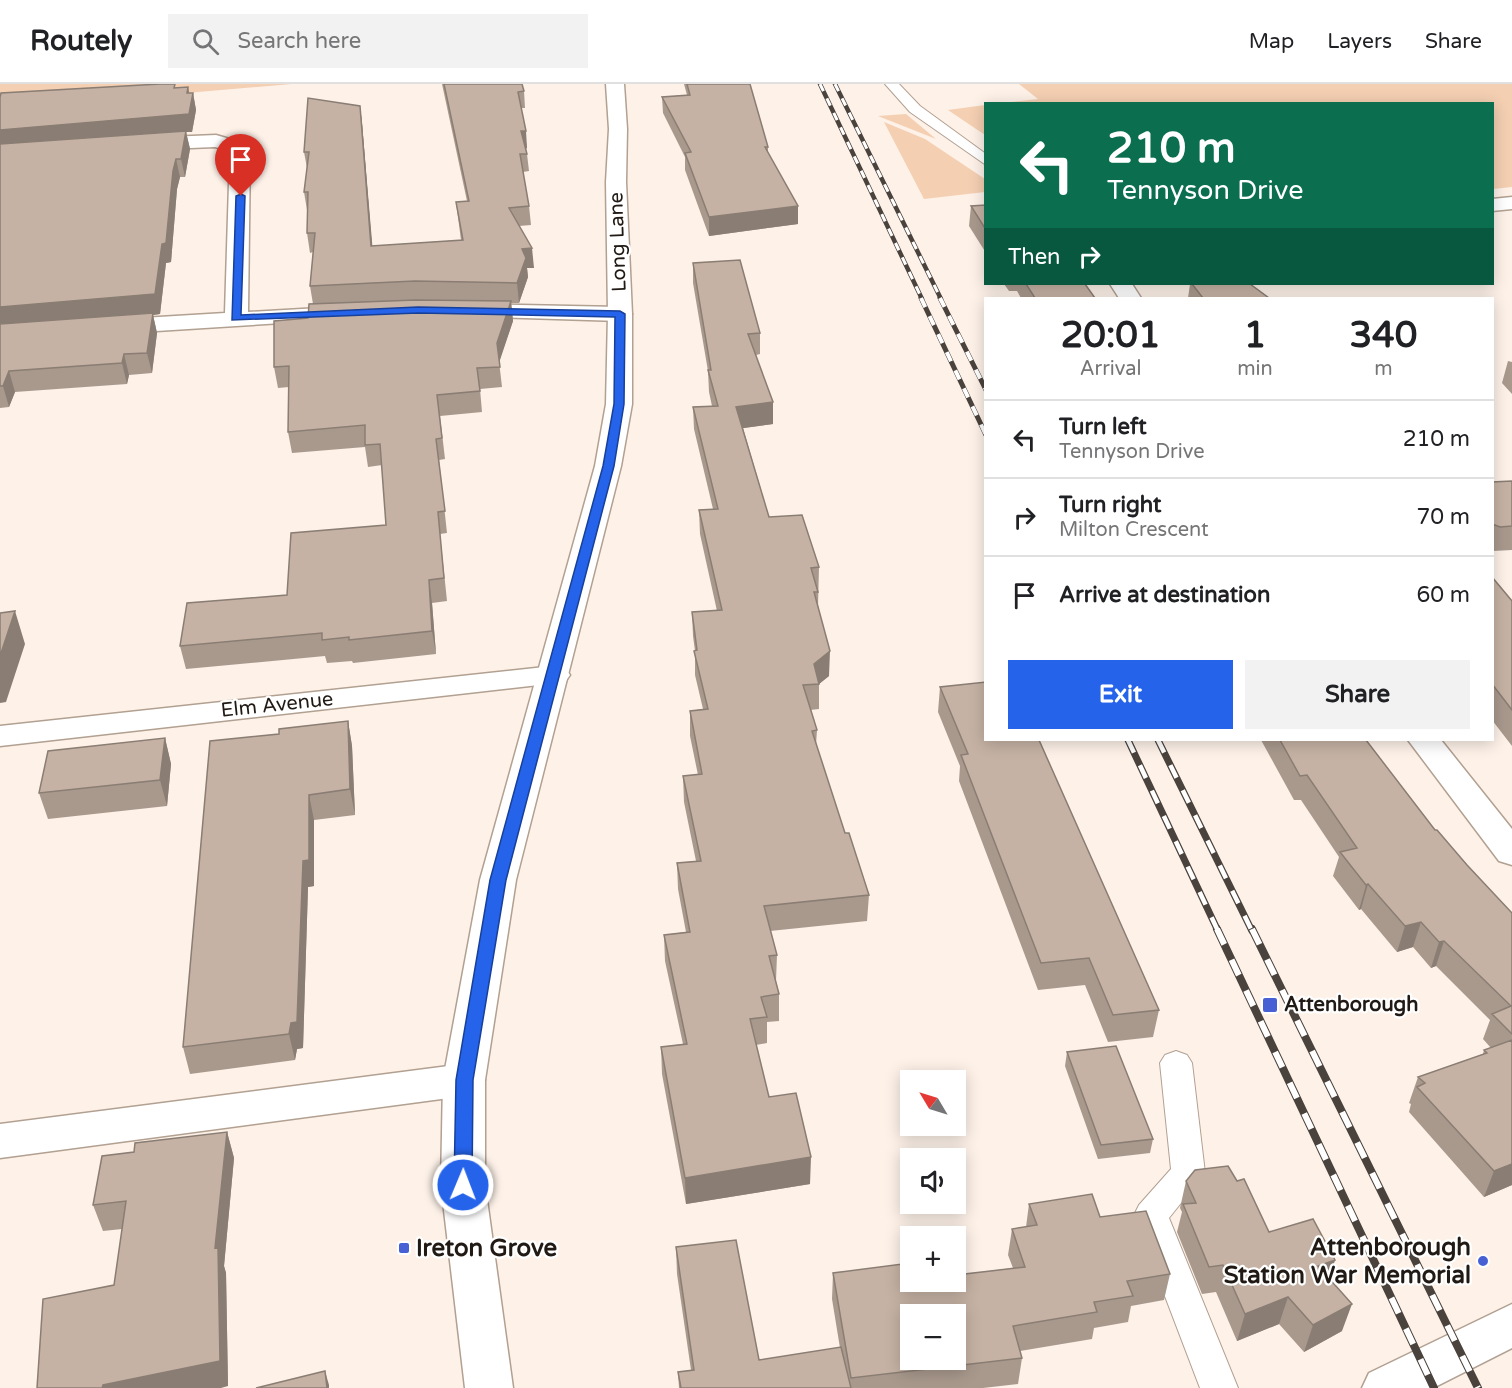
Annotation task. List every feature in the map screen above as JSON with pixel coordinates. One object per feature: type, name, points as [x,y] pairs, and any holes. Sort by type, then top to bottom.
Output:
[{"type":"street","name":"Long Lane","points":[[489,1388],[463,1185],[464,1080],[498,880],[608,466],[619,404],[620,314],[616,182],[618,129],[615,84]]},
{"type":"street","points":[[125,145],[216,141],[240,148],[240,234],[236,318]]},
{"type":"street","points":[[1494,205],[1512,203]]},
{"type":"street","points":[[440,310],[620,314]]},
{"type":"street","points":[[82,329],[236,318],[372,312]]},
{"type":"street","name":"Elm Avenue","points":[[0,736],[554,675]]},
{"type":"street","points":[[1425,741],[1512,853]]},
{"type":"street","points":[[0,1141],[464,1080]]},
{"type":"street","points":[[1386,1388],[1512,1325]]},
{"type":"lane","points":[[892,84],[915,109],[984,160]]},
{"type":"lane","points":[[1176,1063],[1188,1173],[1151,1215],[1219,1388]]},
{"type":"shaded area","points":[[0,84],[292,84],[0,109]]},
{"type":"shaded area","points":[[1019,84],[1512,84],[1512,187],[1494,189],[1494,102],[1010,102],[1038,99]]},
{"type":"shaded area","points":[[984,105],[984,134],[948,110]]},
{"type":"shaded area","points":[[906,114],[936,139],[878,116]]},
{"type":"shaded area","points":[[884,122],[925,139],[984,178],[984,192],[924,199]]},
{"type":"building","points":[[175,84],[174,88],[188,87],[187,93],[193,93],[189,114],[0,130],[1,93]]},
{"type":"building","points":[[444,84],[522,84],[524,91],[518,92],[526,131],[521,131],[527,154],[520,154],[529,206],[509,208],[532,248],[522,249],[526,258],[517,283],[415,281],[310,286],[315,233],[307,233],[308,192],[304,192],[309,152],[304,152],[308,98],[360,106],[371,246],[463,240],[456,202],[469,201]]},
{"type":"building","points":[[687,84],[750,84],[768,147],[765,147],[798,206],[709,217],[685,153],[691,152],[662,97],[690,95]]},
{"type":"building","points":[[186,131],[181,159],[176,159],[173,171],[166,243],[162,244],[155,294],[0,307],[0,144]]},
{"type":"building","points":[[984,205],[984,227],[971,206]]},
{"type":"building","points":[[740,260],[760,333],[748,334],[773,402],[736,407],[769,517],[802,515],[819,567],[811,568],[818,592],[814,592],[830,651],[814,664],[819,684],[803,685],[817,730],[812,731],[845,833],[849,833],[869,895],[764,906],[777,955],[769,956],[779,994],[761,997],[767,1017],[750,1019],[769,1097],[796,1093],[811,1157],[685,1178],[661,1047],[687,1044],[664,935],[690,932],[677,863],[701,861],[683,776],[702,774],[690,711],[708,709],[694,651],[697,650],[692,612],[722,610],[699,510],[718,509],[693,407],[718,406],[708,370],[711,370],[693,263]]},
{"type":"building","points":[[1027,285],[1086,285],[1094,297],[1034,297]]},
{"type":"building","points":[[1193,285],[1251,285],[1268,297],[1202,297]]},
{"type":"building","points":[[416,300],[511,301],[497,343],[500,367],[477,368],[480,391],[437,395],[442,438],[436,439],[445,511],[438,512],[444,578],[429,580],[432,631],[349,640],[349,637],[322,640],[322,633],[180,646],[187,603],[287,595],[291,533],[386,525],[380,444],[365,445],[365,425],[288,432],[289,366],[274,367],[274,321],[308,318],[309,304]]},
{"type":"building","points":[[153,313],[147,353],[124,354],[122,363],[9,371],[3,386],[0,386],[0,324]]},
{"type":"building","points":[[1512,481],[1512,526],[1500,527],[1494,525],[1494,482]]},
{"type":"building","points":[[1494,579],[1512,601],[1512,710],[1494,687]]},
{"type":"building","points":[[15,611],[0,656],[0,613]]},
{"type":"building","points":[[984,682],[984,741],[1039,741],[1159,1010],[1113,1015],[1089,958],[1041,963],[961,755],[968,754],[940,687]]},
{"type":"building","points":[[348,721],[350,789],[309,795],[309,860],[303,861],[297,1022],[291,1023],[289,1034],[183,1047],[210,741],[279,734],[279,729]]},
{"type":"building","points":[[165,738],[160,780],[39,793],[48,751]]},
{"type":"building","points":[[1281,741],[1367,741],[1435,830],[1512,913],[1512,1034],[1492,1014],[1511,1006],[1444,941],[1439,942],[1421,922],[1405,926],[1368,884],[1366,885],[1340,852],[1357,848],[1307,775],[1300,776]]},
{"type":"building","points":[[1512,1040],[1512,1164],[1494,1171],[1417,1087],[1425,1083],[1418,1077],[1487,1053],[1484,1050]]},
{"type":"building","points":[[1116,1046],[1153,1139],[1101,1145],[1067,1052]]},
{"type":"building","points":[[227,1132],[215,1248],[218,1247],[220,1361],[103,1385],[102,1388],[37,1388],[43,1299],[114,1285],[126,1201],[93,1205],[102,1156],[134,1152],[135,1143]]},
{"type":"building","points":[[1228,1166],[1237,1181],[1244,1179],[1269,1232],[1313,1219],[1335,1260],[1318,1266],[1352,1304],[1313,1325],[1288,1297],[1245,1314],[1223,1265],[1209,1267],[1183,1204],[1196,1203],[1186,1181],[1195,1170]]},
{"type":"building","points":[[1092,1194],[1100,1217],[1146,1211],[1170,1274],[1127,1281],[1133,1296],[1094,1302],[1097,1312],[1013,1326],[1022,1358],[966,1365],[966,1304],[900,1304],[900,1370],[919,1370],[851,1378],[833,1273],[900,1264],[900,1292],[966,1292],[966,1274],[1025,1267],[1012,1229],[1037,1225],[1029,1204]]},
{"type":"building","points":[[736,1240],[759,1360],[841,1347],[851,1388],[681,1388],[678,1372],[694,1370],[676,1247]]},
{"type":"building","points":[[325,1371],[327,1388],[256,1388]]},
{"type":"railway","points":[[820,84],[922,299]]},
{"type":"railway","points":[[835,84],[941,299]]},
{"type":"railway","points":[[921,298],[984,431]]},
{"type":"railway","points":[[940,298],[984,386]]},
{"type":"railway","points":[[1128,741],[1218,931]]},
{"type":"railway","points":[[1158,741],[1252,931]]},
{"type":"railway","points":[[1217,929],[1434,1388]]},
{"type":"railway","points":[[1252,929],[1478,1388]]},
{"type":"place","name":"Attenborough","points":[[1270,1005]]},
{"type":"place","name":"Ireton Grove","points":[[404,1248]]},
{"type":"place","name":"Attenborough Station War Memorial","points":[[1483,1261]]},
{"type":"route","points":[[241,196],[236,318],[418,310],[620,314],[619,404],[608,466],[498,880],[464,1080],[463,1185]]}]
